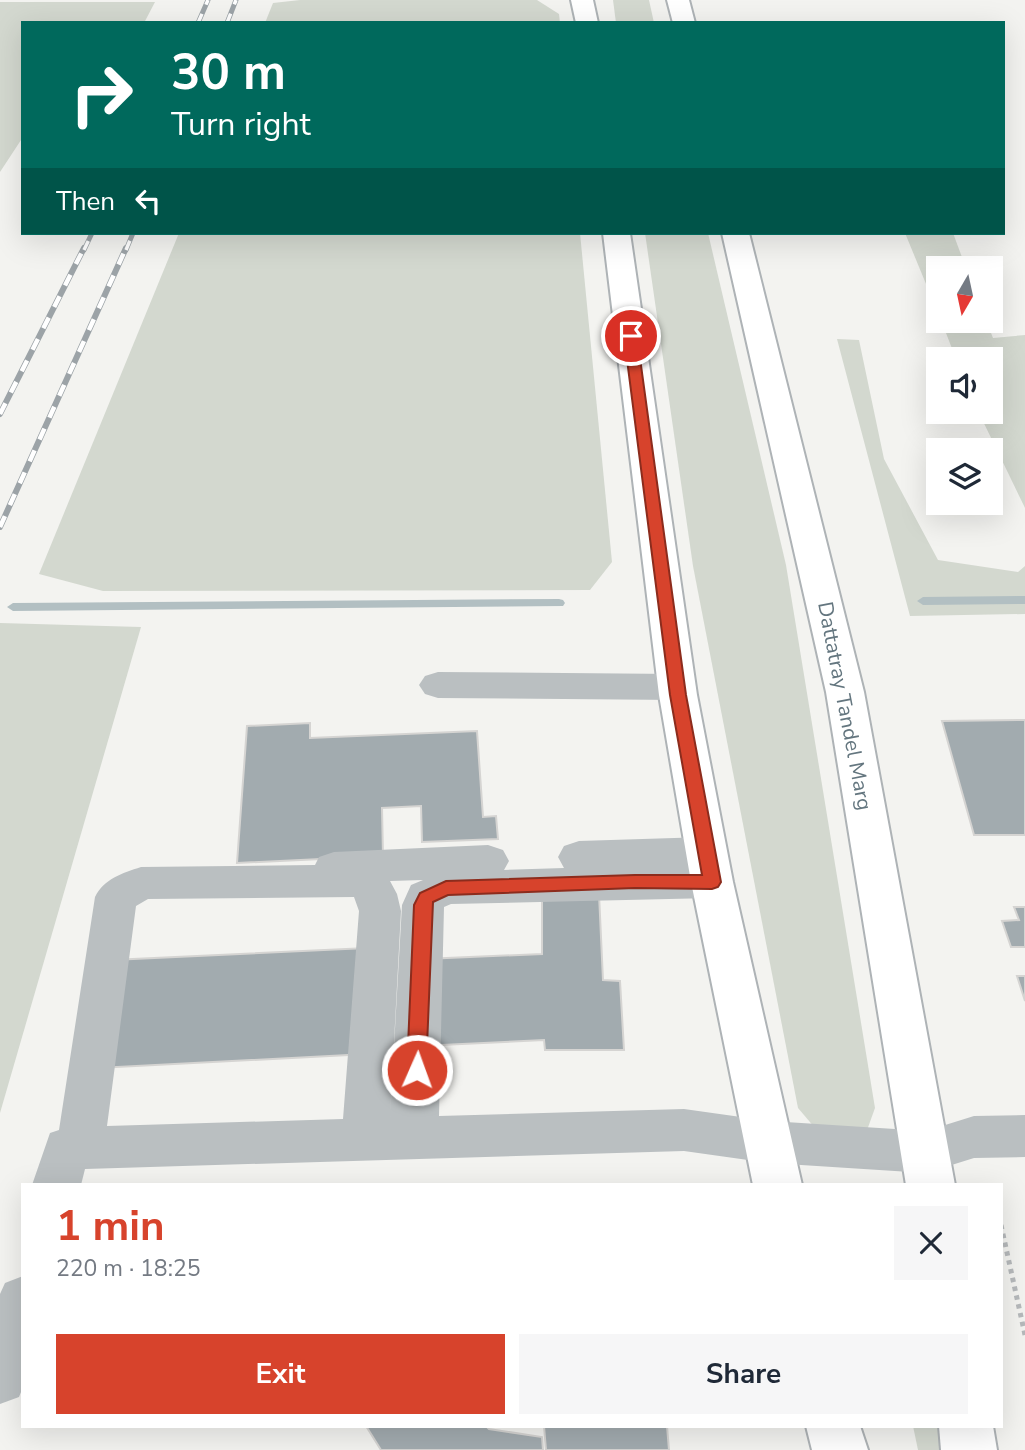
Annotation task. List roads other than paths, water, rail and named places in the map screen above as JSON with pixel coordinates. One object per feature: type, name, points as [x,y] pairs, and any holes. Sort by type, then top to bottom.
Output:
[{"type":"main road","points":[[582,0],[587,21]]},
{"type":"main road","points":[[678,0],[683,21]]},
{"type":"main road","points":[[617,235],[677,687],[709,867],[774,1163]]},
{"type":"main road","name":"Dattatray Tandel Marg","points":[[735,235],[845,692],[929,1169]]},
{"type":"main road","points":[[834,1428],[839,1450]]},
{"type":"main road","points":[[965,1428],[969,1450]]},
{"type":"street","points":[[438,685],[677,687]]},
{"type":"street","points":[[310,869],[709,867]]},
{"type":"street","points":[[415,1137],[423,905],[426,897],[446,888],[635,881],[709,867]]},
{"type":"street","points":[[365,1139],[380,911],[376,894],[365,881],[141,883],[116,897],[68,1166],[365,1139],[684,1130],[774,1163],[929,1169],[974,1137],[1025,1136]]},
{"type":"street","points":[[0,1378],[21,1307]]},
{"type":"waterway","points":[[923,601],[1025,600]]},
{"type":"waterway","points":[[13,607],[559,603]]},
{"type":"railway","points":[[199,21],[208,0]]},
{"type":"railway","points":[[228,21],[236,0]]},
{"type":"railway","points":[[84,250],[91,235]]},
{"type":"railway","points":[[126,250],[132,235]]},
{"type":"railway","points":[[0,414],[84,248]]},
{"type":"railway","points":[[0,527],[126,248]]}]
